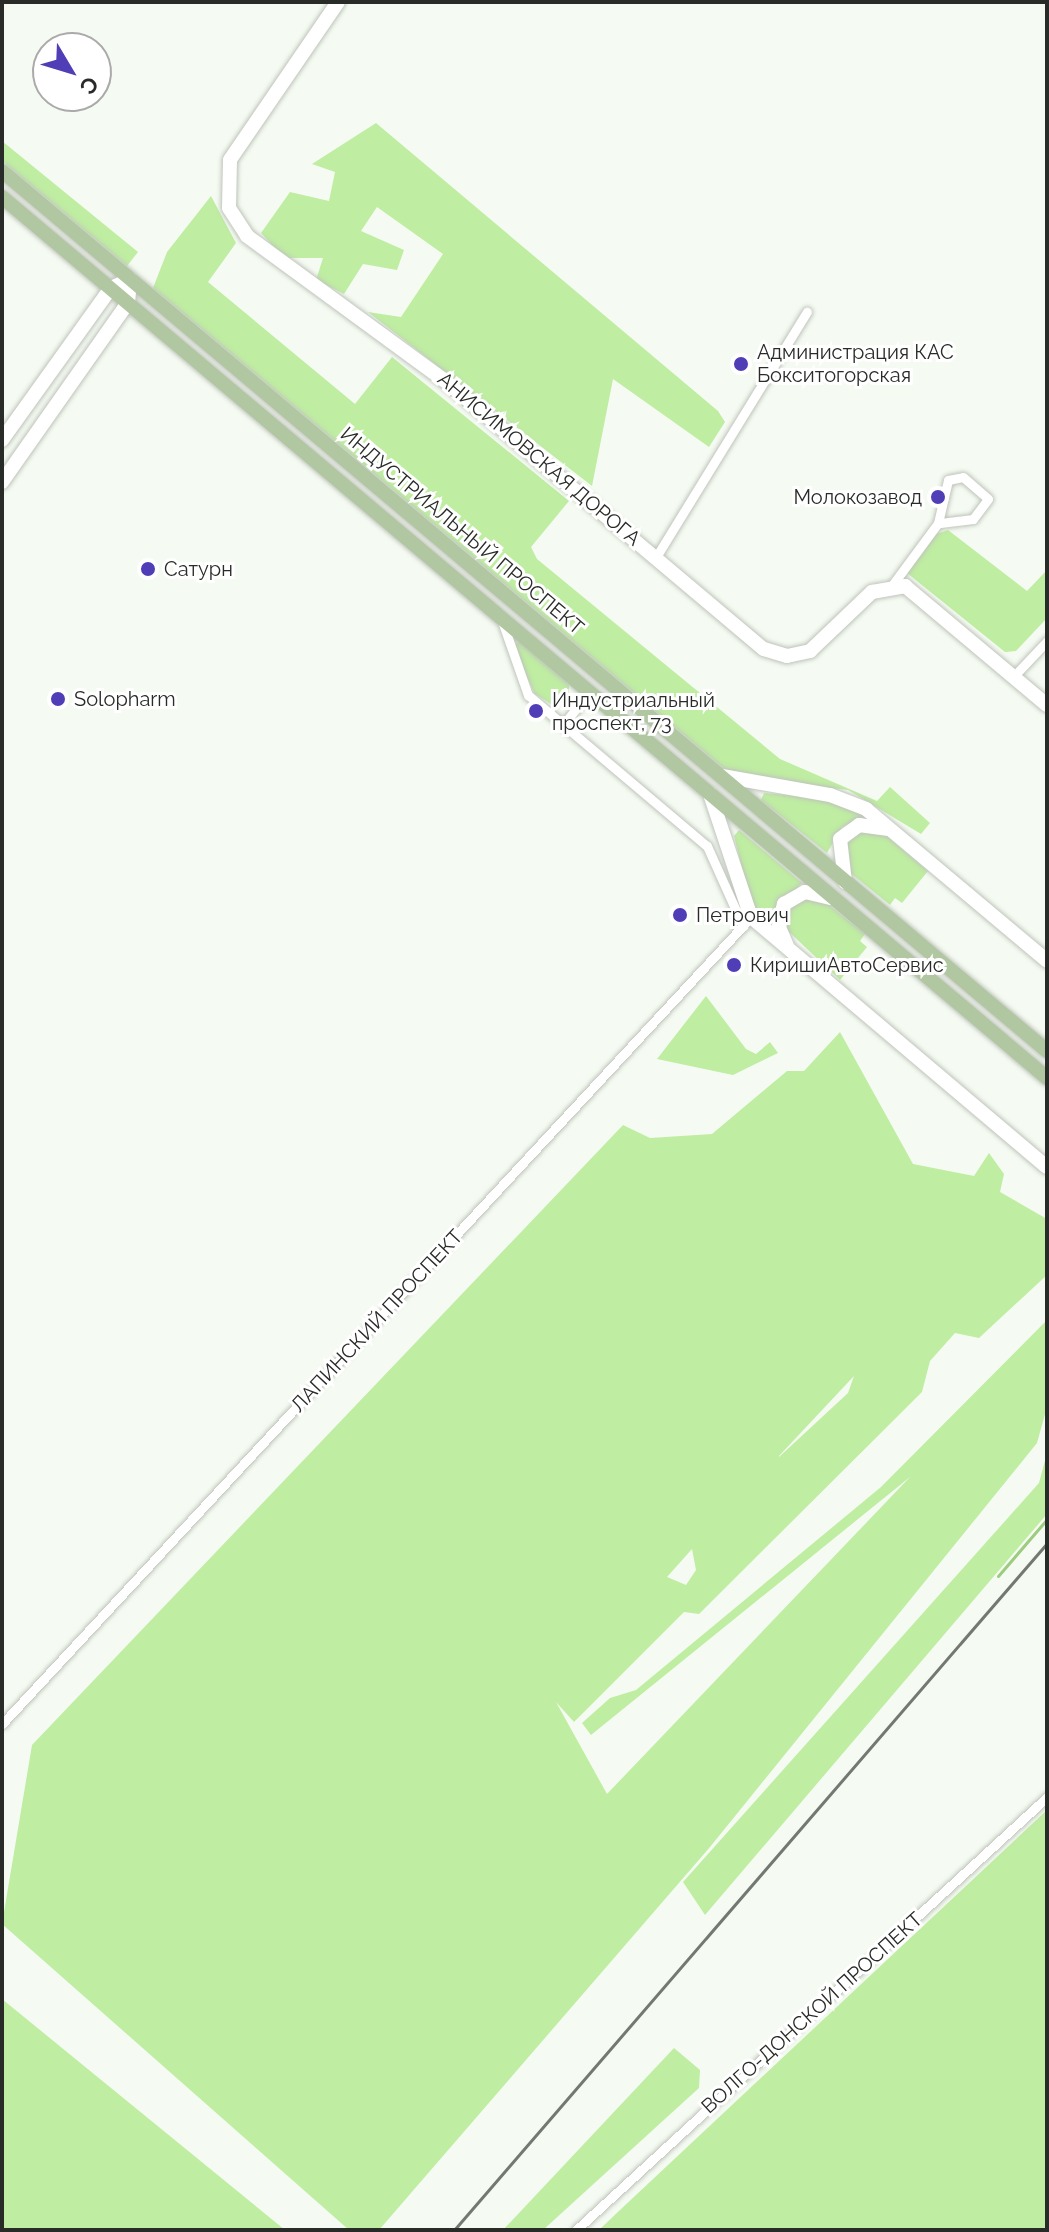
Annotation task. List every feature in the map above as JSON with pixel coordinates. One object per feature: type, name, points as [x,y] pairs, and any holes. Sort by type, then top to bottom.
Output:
[{"type":"main road","name":"ИНДУСТРИАЛЬНЫЙ ПРОСПЕКТ","points":[[2,171],[1047,1051]]},
{"type":"main road","name":"ИНДУСТРИАЛЬНЫЙ ПРОСПЕКТ","points":[[2,197],[1047,1078]]},
{"type":"street","name":"АНИСИМОВСКАЯ ДОРОГА","points":[[338,2],[230,160],[229,208],[247,236],[422,363],[764,649],[787,656],[810,651],[872,592],[893,584]]},
{"type":"street","points":[[2,440],[111,288],[130,279]]},
{"type":"street","points":[[2,482],[128,303],[130,279]]},
{"type":"street","points":[[656,557],[807,312]]},
{"type":"street","points":[[938,523],[973,519],[988,499],[963,477],[948,480],[938,523],[893,584],[917,594],[1047,705]]},
{"type":"street","points":[[501,616],[521,686],[688,829],[717,859],[747,921],[789,950],[1047,1167]]},
{"type":"street","points":[[1013,677],[1047,641]]},
{"type":"street","points":[[563,725],[590,691]]},
{"type":"street","points":[[721,776],[848,800],[893,831],[1047,961]]},
{"type":"street","points":[[708,790],[723,817],[747,921]]},
{"type":"street","points":[[845,882],[840,839],[859,825],[893,831]]},
{"type":"street","points":[[789,950],[779,927],[784,904],[805,892],[833,898]]},
{"type":"street","name":"ЛАПИНСКИЙ ПРОСПЕКТ","points":[[2,1724],[747,921]]},
{"type":"street","name":"ВОЛГО-ДОНСКОЙ ПРОСПЕКТ","points":[[576,2230],[1047,1797]]},
{"type":"green space","points":[[376,123],[718,411],[725,422],[709,447],[613,379],[592,486],[368,312],[401,317],[443,254],[377,207],[361,231],[404,250],[397,270],[363,264],[344,294],[316,280],[323,258],[284,258],[261,233],[290,192],[329,201],[335,172],[312,164]]},
{"type":"green space","points":[[2,141],[138,252],[127,266],[2,161]]},
{"type":"green space","points":[[211,196],[236,243],[208,282],[355,404],[392,357],[569,501],[531,547],[537,559],[780,759],[877,801],[890,787],[930,823],[921,834],[848,790],[734,777],[153,288],[167,252]]},
{"type":"green space","points":[[948,530],[1027,591],[1047,570],[1047,618],[1016,651],[1005,652],[907,573],[936,534]]},
{"type":"green space","points":[[519,642],[569,685],[569,701],[551,704],[535,694],[512,646]]},
{"type":"green space","points":[[764,793],[835,799],[865,816],[842,827],[827,853],[761,800]]},
{"type":"green space","points":[[739,830],[802,883],[769,915],[752,908],[734,836]]},
{"type":"green space","points":[[855,832],[882,832],[928,871],[902,903],[895,898],[890,905],[848,871],[846,841]]},
{"type":"green space","points":[[804,899],[825,902],[865,934],[860,941],[867,947],[840,980],[786,929],[789,910]]},
{"type":"green space","points":[[706,996],[746,1049],[756,1054],[770,1042],[778,1053],[733,1075],[657,1059]]},
{"type":"green space","points":[[840,1032],[913,1164],[974,1176],[989,1153],[1004,1174],[1000,1192],[1047,1219],[1047,1275],[979,1338],[955,1333],[930,1361],[922,1392],[699,1614],[684,1612],[574,1722],[556,1702],[607,1794],[910,1477],[591,1735],[582,1723],[610,1698],[636,1690],[881,1487],[1047,1320],[1047,1407],[1037,1443],[710,1847],[379,2230],[349,2230],[2,1924],[32,1745],[623,1125],[650,1138],[712,1134],[787,1071],[804,1071]],"holes":[[[854,1376],[848,1393],[779,1457],[779,1456]],[[692,1549],[696,1570],[686,1585],[667,1577]]]},
{"type":"green space","points":[[1047,1453],[1047,1514],[705,1915],[683,1882],[1039,1483]]},
{"type":"green space","points":[[1047,1810],[1047,2230],[599,2230],[620,2210]]},
{"type":"green space","points":[[2,1999],[285,2230],[2,2230]]},
{"type":"green space","points":[[674,2048],[700,2070],[699,2088],[543,2230],[503,2230]]},
{"type":"waterway","points":[[998,1576],[1047,1519]]},
{"type":"railway","points":[[454,2230],[1047,1543]]},
{"type":"place","name":"Администрация КАС Бокситогорская","points":[[741,364]]},
{"type":"place","name":"Молокозавод","points":[[938,497]]},
{"type":"place","name":"Сатурн","points":[[148,569]]},
{"type":"place","name":"Solopharm","points":[[58,699]]},
{"type":"place","name":"Индустриальный проспект, 73","points":[[536,711]]},
{"type":"place","name":"Петрович","points":[[680,915]]},
{"type":"place","name":"КиришиАвтоСервис","points":[[734,965]]}]
